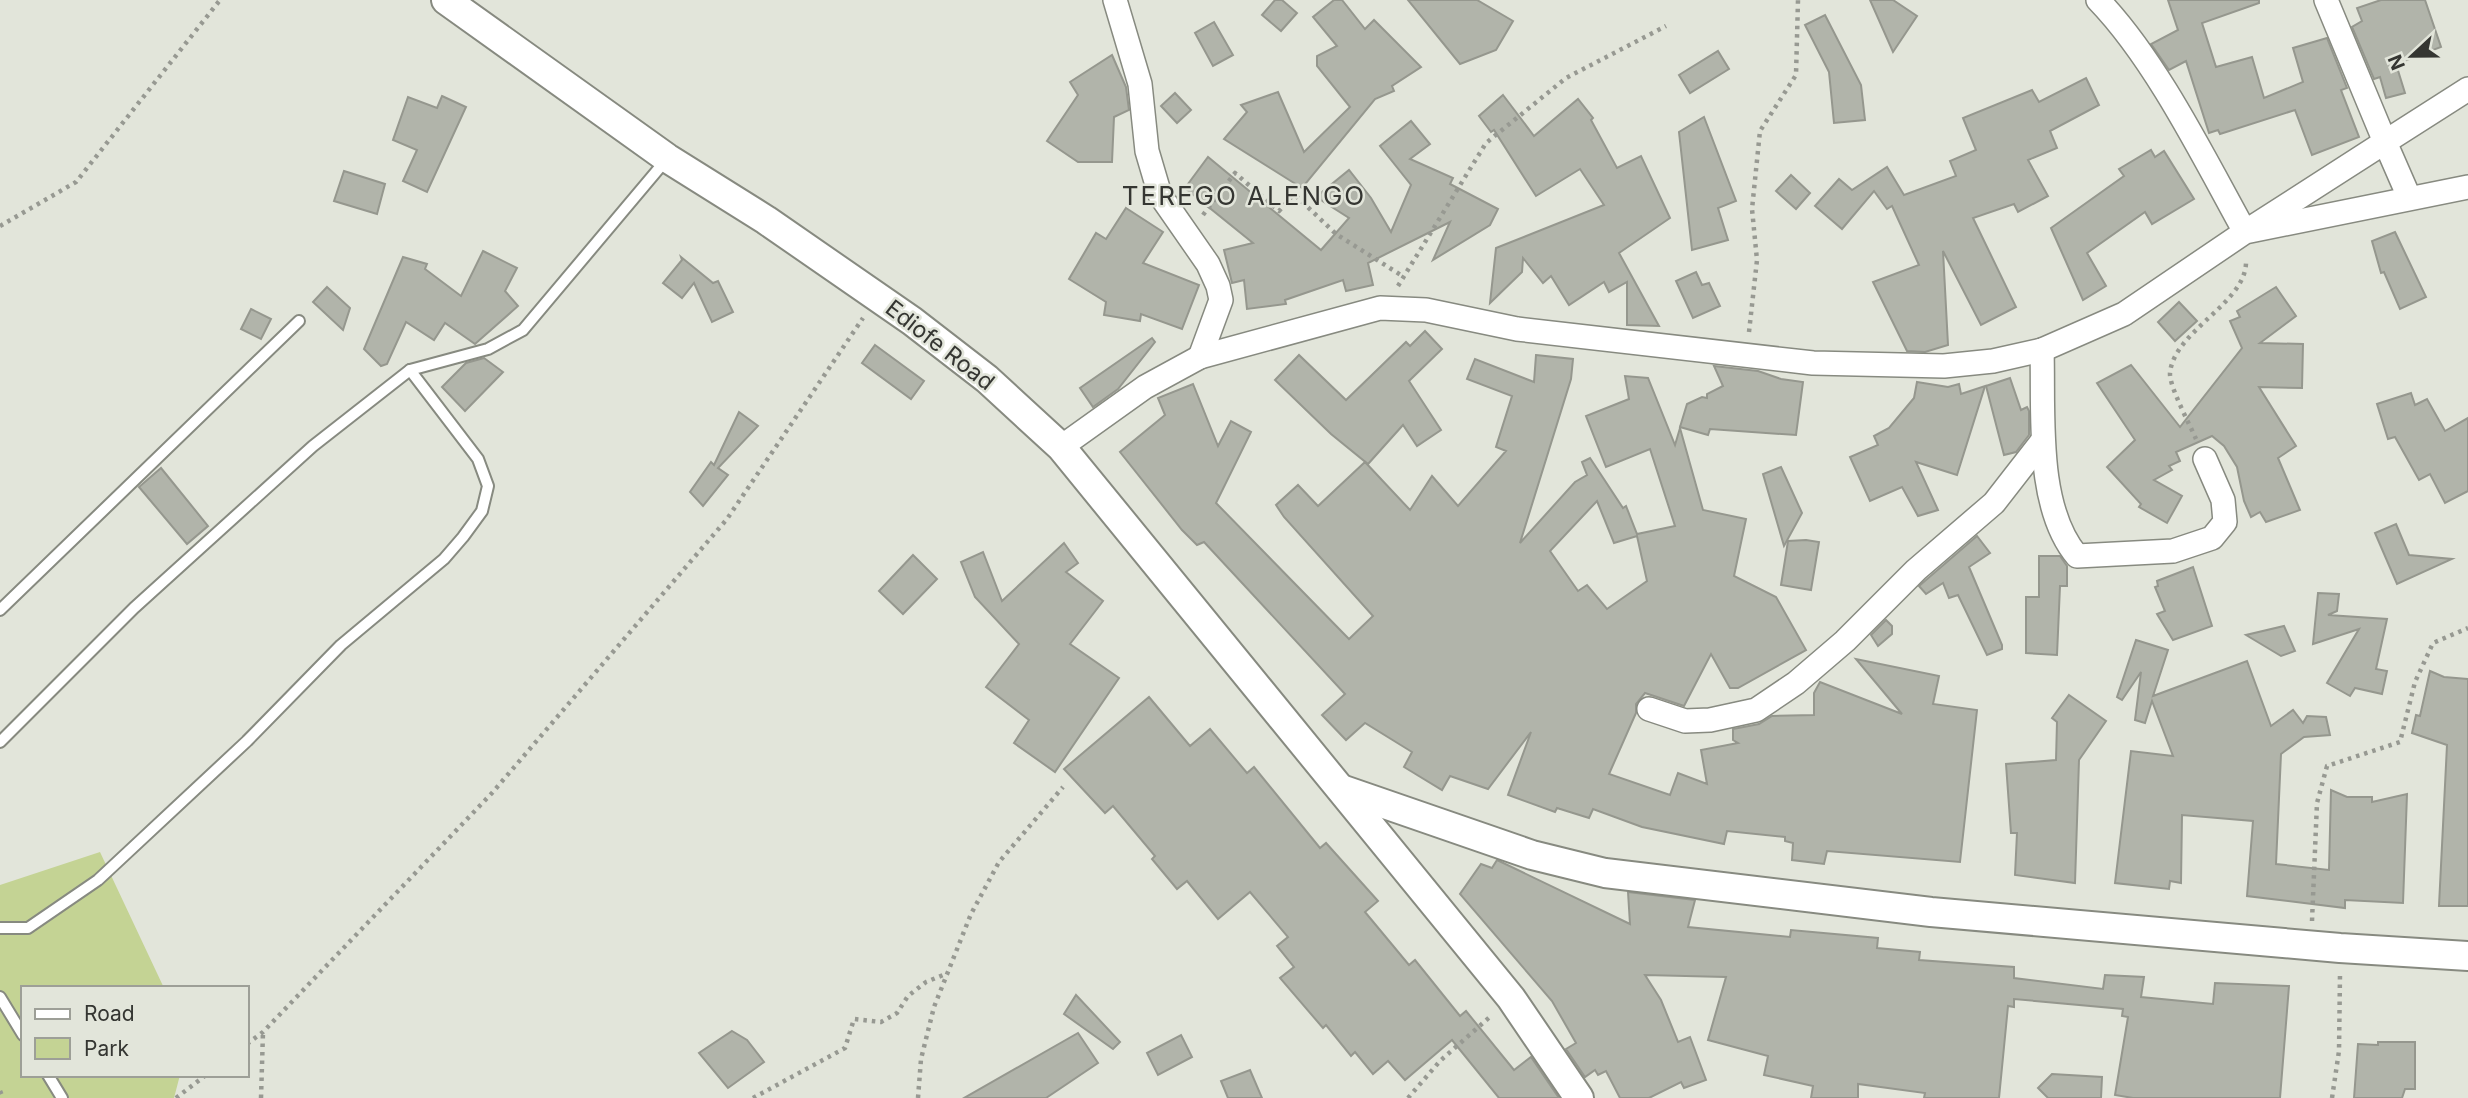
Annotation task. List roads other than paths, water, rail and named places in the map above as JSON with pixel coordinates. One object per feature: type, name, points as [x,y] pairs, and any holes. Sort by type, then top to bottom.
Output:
[{"type":"street","name":"Ediofe Road","points":[[446,0],[667,158],[766,219],[912,321],[987,379],[1061,447],[1511,998],[1579,1098]]},
{"type":"street","points":[[1115,0],[1140,85],[1153,171],[1160,195],[1208,264],[1218,286],[1221,300],[1200,357]]},
{"type":"street","points":[[2098,0],[2121,24],[2194,139],[2245,232]]},
{"type":"street","points":[[2326,0],[2409,197]]},
{"type":"street","points":[[1061,447],[1145,387],[1200,357],[1380,308],[1426,310],[1517,329],[1614,338],[1746,357],[1812,363],[1944,366],[1993,361],[2042,350],[2124,314],[2245,232],[2468,89]]},
{"type":"street","points":[[2245,232],[2468,187]]},
{"type":"street","points":[[2042,350],[2043,440],[2047,478],[2064,540],[2077,556],[2173,551],[2212,538],[2225,522],[2223,500],[2205,459]]},
{"type":"street","points":[[1649,709],[1685,721],[1710,720],[1756,709],[1796,683],[1845,640],[1916,570],[1994,503],[2043,440]]},
{"type":"street","points":[[1343,790],[1532,855],[1605,873],[1931,912],[2311,946],[2468,956]]},
{"type":"lane","points":[[0,742],[134,608],[313,446],[410,370],[488,349],[523,330],[667,158]]},
{"type":"lane","points":[[0,610],[299,321]]},
{"type":"lane","points":[[0,928],[29,928],[98,880],[247,741],[341,645],[444,559],[463,537],[482,511],[488,486],[478,459],[410,370]]},
{"type":"lane","points":[[0,998],[21,1032]]},
{"type":"lane","points":[[49,1077],[62,1098]]},
{"type":"district","name":"TEREGO ALENGO","points":[[1244,195]]}]
